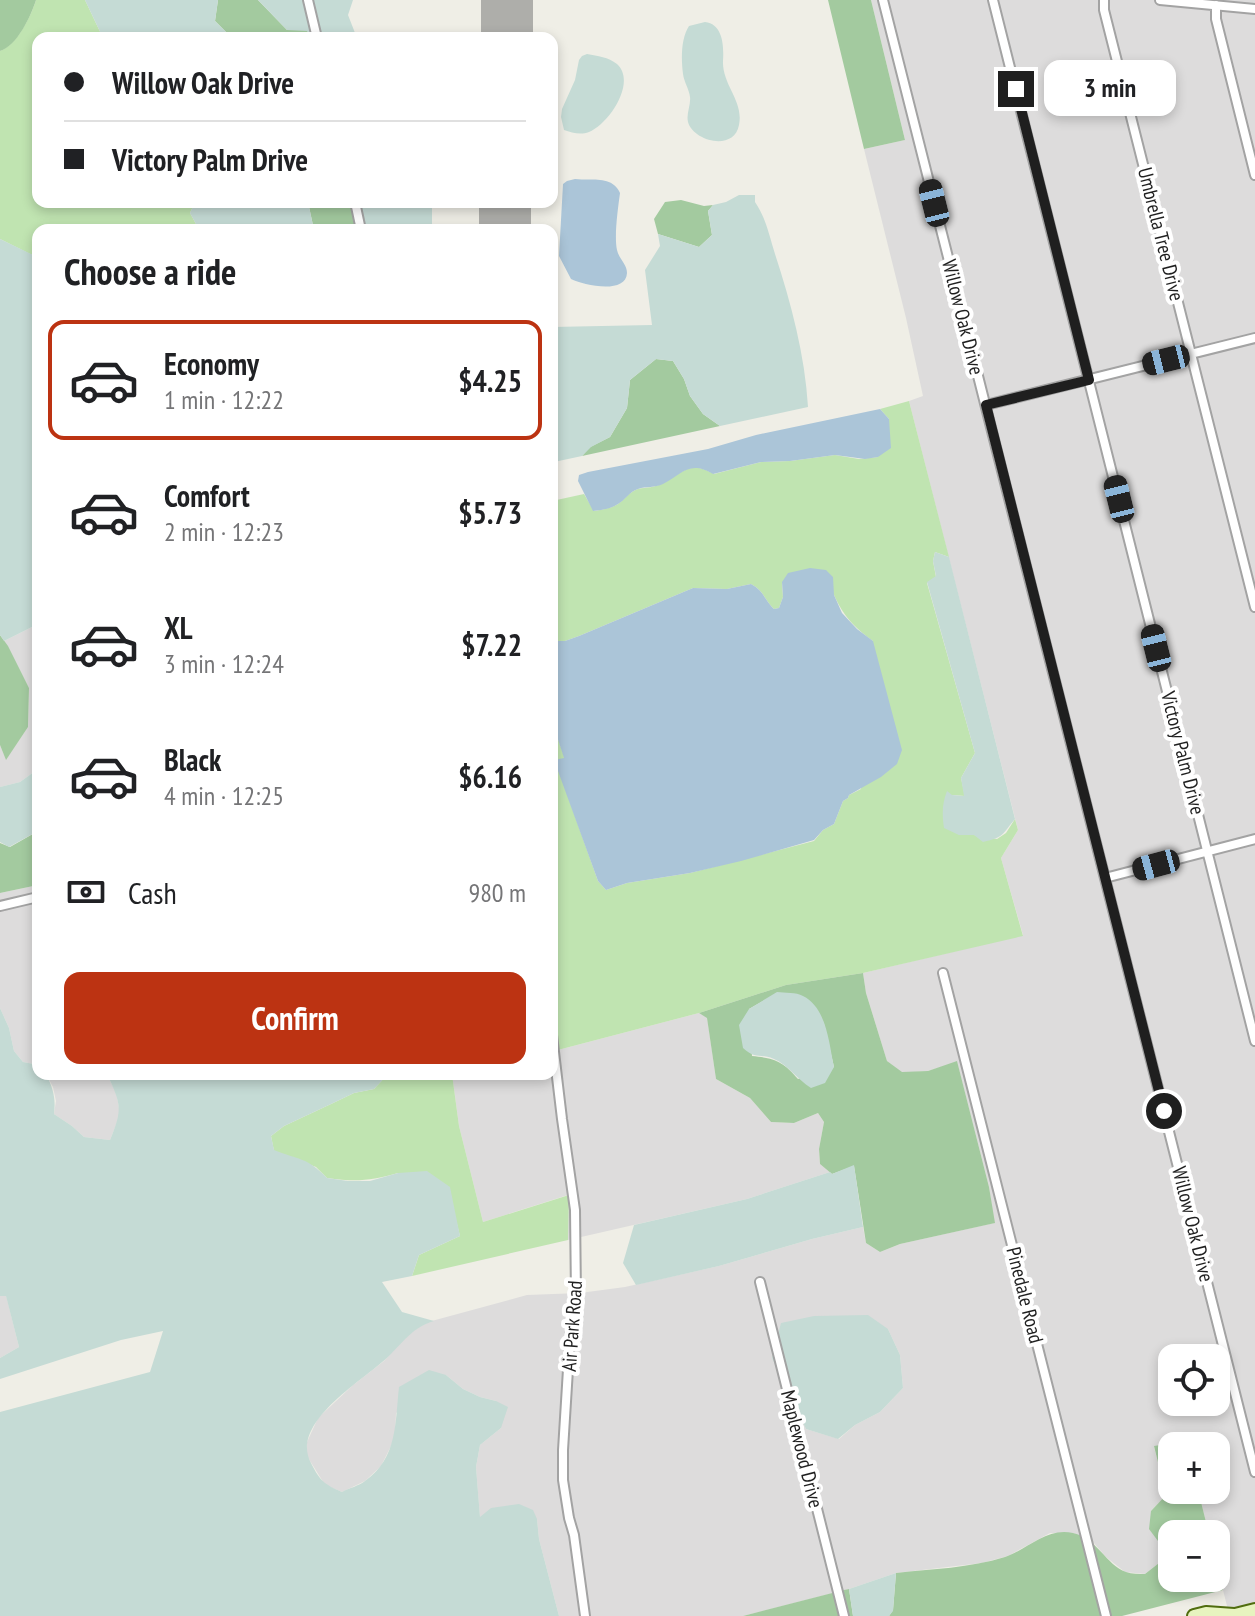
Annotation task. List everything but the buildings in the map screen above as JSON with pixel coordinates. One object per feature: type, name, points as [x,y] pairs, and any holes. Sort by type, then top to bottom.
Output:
[{"type":"main road","points":[[1194,1616],[1206,1613],[1233,1615],[1255,1610]]},
{"type":"street","points":[[308,0],[316,32]]},
{"type":"street","name":"Willow Oak Drive","points":[[883,0],[1255,1472]]},
{"type":"street","name":"Victory Palm Drive","points":[[993,0],[1255,1041]]},
{"type":"street","name":"Umbrella Tree Drive","points":[[1104,0],[1104,10],[1255,607]]},
{"type":"street","points":[[1160,0],[1255,9]]},
{"type":"street","points":[[1216,5],[1216,19],[1255,175]]},
{"type":"street","points":[[986,405],[1255,338]]},
{"type":"street","points":[[1105,878],[1255,839]]},
{"type":"street","points":[[0,906],[32,898]]},
{"type":"street","name":"Pinedale Road","points":[[943,973],[1106,1616]]},
{"type":"street","name":"Air Park Road","points":[[557,1080],[575,1210],[576,1296],[570,1337],[563,1480],[585,1616]]},
{"type":"street","name":"Maplewood Drive","points":[[760,1282],[844,1616]]},
{"type":"shaded area","points":[[85,0],[218,0],[215,21],[226,32],[100,32]]},
{"type":"shaded area","points":[[258,0],[353,0],[348,15],[355,32],[287,30]]},
{"type":"shaded area","points":[[871,0],[1255,0],[1255,1605],[1228,1610],[1224,1592],[1230,1592],[1230,1520],[1206,1520],[1202,1504],[1230,1504],[1230,1432],[1158,1432],[1158,1446],[1154,1447],[1158,1463],[1158,1504],[1151,1511],[1158,1535],[1158,1564],[1145,1574],[1125,1572],[1093,1542],[1073,1533],[1050,1533],[1008,1556],[982,1563],[896,1573],[849,1589],[743,1616],[559,1616],[539,1539],[537,1519],[480,1518],[476,1467],[480,1445],[501,1428],[496,1401],[463,1389],[446,1375],[396,1413],[395,1438],[381,1466],[365,1481],[342,1492],[325,1485],[307,1456],[307,1442],[318,1418],[384,1361],[409,1333],[428,1322],[527,1295],[625,1287],[719,1266],[863,1227],[866,1243],[880,1252],[900,1244],[994,1223],[989,1187],[957,1062],[928,1071],[902,1073],[887,1061],[863,973],[1023,935],[1001,858],[1018,830],[909,401],[923,396],[864,149],[905,140]],"holes":[[[888,1329],[900,1355],[903,1388],[880,1412],[855,1425],[839,1439],[806,1429],[794,1402]]]},
{"type":"shaded area","points":[[705,22],[719,31],[724,70],[740,116],[736,133],[722,141],[697,134],[688,122],[690,97],[683,74],[683,43],[689,26]]},
{"type":"shaded area","points":[[587,54],[617,64],[624,81],[618,102],[605,121],[589,132],[576,133],[564,130],[562,109],[575,80],[579,60]]},
{"type":"shaded area","points":[[575,179],[607,181],[620,193],[616,244],[627,273],[620,284],[594,286],[571,279],[559,256],[563,184]]},
{"type":"shaded area","points":[[739,195],[755,195],[796,329],[808,407],[720,426],[703,414],[690,396],[673,361],[656,359],[630,380],[627,408],[610,437],[582,456],[558,461],[558,327],[652,325],[645,270],[660,246],[658,234],[699,247],[712,235],[708,211],[713,205]]},
{"type":"shaded area","points":[[192,208],[309,208],[313,224],[196,224],[190,213]]},
{"type":"shaded area","points":[[352,208],[432,208],[432,224],[356,224]]},
{"type":"shaded area","points":[[0,239],[32,254],[32,627],[4,641],[0,635]]},
{"type":"shaded area","points":[[880,409],[889,419],[891,448],[878,457],[865,459],[835,455],[761,462],[713,474],[692,468],[660,485],[635,490],[612,507],[593,511],[578,481],[579,475],[588,472],[708,449],[756,435]]},
{"type":"shaded area","points":[[935,552],[949,557],[1015,819],[1005,832],[983,842],[974,835],[959,835],[944,828],[943,809],[947,791],[952,795],[964,796],[961,778],[975,753],[927,582],[936,576]]},
{"type":"shaded area","points":[[810,568],[826,570],[833,577],[834,595],[842,613],[873,641],[902,750],[897,764],[849,795],[843,801],[834,824],[814,840],[741,861],[627,883],[606,890],[598,881],[558,771],[558,759],[564,758],[558,740],[558,641],[579,636],[693,588],[727,589],[751,584],[774,609],[779,608],[783,597],[782,582],[788,573]]},
{"type":"shaded area","points":[[32,627],[32,773],[20,782],[0,787],[0,745],[6,759],[28,727],[29,688],[4,641]]},
{"type":"shaded area","points":[[32,773],[32,834],[9,847],[0,842],[0,787],[20,782]]},
{"type":"shaded area","points":[[32,886],[32,1064],[23,1062],[14,1051],[0,1008],[0,893]]},
{"type":"shaded area","points":[[777,992],[803,996],[822,1018],[834,1067],[825,1083],[811,1088],[779,1062],[751,1054],[743,1048],[739,1025],[749,1009]]},
{"type":"shaded area","points":[[0,1008],[14,1051],[23,1062],[32,1064],[32,1080],[48,1080],[55,1103],[54,1114],[84,1137],[110,1140],[119,1107],[110,1080],[382,1080],[374,1089],[354,1093],[284,1126],[271,1136],[274,1150],[308,1163],[327,1178],[348,1181],[370,1181],[398,1173],[427,1171],[450,1187],[460,1236],[419,1255],[412,1276],[382,1282],[402,1312],[434,1321],[411,1333],[388,1357],[329,1407],[310,1434],[307,1449],[311,1463],[323,1481],[342,1492],[365,1481],[384,1462],[389,1450],[399,1387],[429,1370],[446,1375],[463,1389],[480,1397],[508,1407],[501,1428],[480,1445],[476,1467],[480,1517],[491,1508],[519,1504],[533,1510],[559,1616],[0,1616],[0,1412],[150,1372],[163,1331],[121,1340],[0,1379],[0,1358],[19,1347],[6,1296],[0,1296]]},
{"type":"shaded area","points":[[699,1013],[707,1017],[716,1079],[750,1098],[771,1122],[794,1123],[818,1113],[824,1122],[819,1149],[820,1164],[830,1172],[747,1199],[568,1240],[568,1195],[483,1222],[459,1126],[453,1080],[558,1080],[558,1050]]},
{"type":"shaded area","points":[[49,1080],[110,1080],[117,1095],[120,1115],[110,1140],[84,1137],[54,1114],[56,1101]]},
{"type":"shaded area","points":[[854,1165],[863,1227],[636,1285],[623,1263],[634,1225],[747,1199]]},
{"type":"shaded area","points":[[6,1295],[19,1347],[0,1358],[0,1296]]},
{"type":"shaded area","points":[[868,1315],[888,1329],[900,1355],[903,1388],[880,1412],[855,1425],[838,1439],[806,1429],[772,1358],[781,1323],[814,1316]]},
{"type":"shaded area","points":[[896,1573],[893,1611],[889,1616],[853,1616],[849,1589]]},
{"type":"green space","points":[[0,0],[36,0],[18,37],[0,51]]},
{"type":"green space","points":[[36,0],[85,0],[100,32],[32,32],[32,208],[192,208],[190,213],[196,224],[32,224],[32,255],[0,239],[0,51],[12,43],[27,22]]},
{"type":"green space","points":[[218,0],[258,0],[287,30],[308,32],[226,32],[215,21]]},
{"type":"green space","points":[[828,0],[871,0],[905,140],[864,149]]},
{"type":"green space","points":[[681,200],[713,205],[708,211],[712,235],[699,247],[658,234],[654,219],[665,202]]},
{"type":"green space","points":[[309,208],[352,208],[356,224],[313,224]]},
{"type":"green space","points":[[656,359],[673,361],[690,396],[703,414],[720,426],[582,456],[590,447],[610,437],[627,408],[630,380]]},
{"type":"green space","points":[[909,401],[949,557],[935,552],[936,577],[927,583],[975,753],[961,778],[965,796],[952,795],[959,835],[997,839],[1006,833],[1015,819],[1018,830],[1001,858],[1023,936],[863,973],[786,985],[699,1013],[558,1050],[558,768],[598,881],[606,890],[627,883],[690,873],[814,841],[823,830],[834,824],[843,801],[861,789],[873,641],[850,621],[834,595],[782,583],[783,597],[779,608],[774,609],[751,584],[727,589],[693,588],[579,636],[558,641],[558,500],[584,494],[594,511],[616,505],[635,490],[660,485],[693,468],[714,474],[761,462],[835,455],[859,459],[878,457],[889,419],[880,409]]},
{"type":"green space","points":[[0,635],[29,688],[28,727],[6,760],[0,745]]},
{"type":"green space","points":[[558,739],[565,759],[558,760]]},
{"type":"green space","points":[[32,834],[32,886],[0,893],[0,843],[10,847]]},
{"type":"green space","points":[[863,973],[887,1061],[902,1072],[928,1071],[957,1061],[995,1223],[900,1244],[880,1252],[866,1243],[854,1166],[832,1174],[820,1164],[819,1149],[824,1122],[818,1113],[794,1123],[771,1122],[750,1098],[716,1079],[707,1018],[699,1013],[786,985]],"holes":[[[763,1001],[824,1024],[834,1067],[798,1079],[778,1062],[752,1056],[749,1009]]]},
{"type":"green space","points":[[382,1080],[453,1080],[459,1126],[483,1222],[569,1195],[568,1240],[412,1276],[419,1255],[460,1236],[455,1216],[398,1173],[363,1180],[327,1178],[316,1167],[274,1151],[271,1136],[284,1126],[354,1093],[374,1089]]},
{"type":"green space","points":[[1158,1504],[1202,1504],[1206,1520],[1158,1520],[1158,1541],[1149,1529],[1151,1511]]},
{"type":"green space","points":[[1055,1533],[1081,1536],[1119,1569],[1145,1574],[1158,1564],[1158,1592],[1215,1592],[1122,1616],[889,1616],[893,1610],[896,1573],[992,1561]]},
{"type":"green space","points":[[849,1589],[853,1616],[743,1616],[844,1590]]},
{"type":"runway","points":[[507,0],[507,32]]},
{"type":"runway","points":[[505,208],[505,224]]},
{"type":"route","points":[[1016,89],[1089,380],[986,405],[1164,1111]]}]
